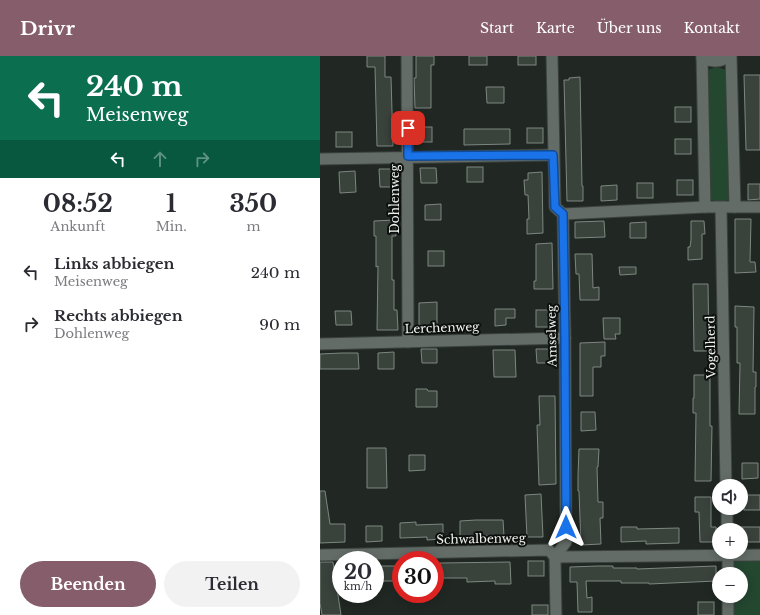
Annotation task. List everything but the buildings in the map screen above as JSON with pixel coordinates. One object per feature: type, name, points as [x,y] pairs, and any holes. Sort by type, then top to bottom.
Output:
[{"type":"street","name":"Dohlenweg","points":[[407,56],[408,342]]},
{"type":"street","name":"Amselweg","points":[[552,56],[555,207],[563,214],[565,338],[566,542],[555,557]]},
{"type":"street","points":[[705,207],[702,57],[708,60],[719,61],[730,56]]},
{"type":"street","points":[[730,56],[734,207]]},
{"type":"street","points":[[320,159],[408,156],[553,155]]},
{"type":"street","points":[[563,214],[705,207],[760,207]]},
{"type":"street","name":"Vogelherd","points":[[721,208],[726,479]]},
{"type":"street","name":"Lerchenweg","points":[[320,344],[565,338]]},
{"type":"street","name":"Schwalbenweg","points":[[320,555],[549,550],[555,557],[712,554]]},
{"type":"street","name":"Schwalbenweg","points":[[748,555],[760,555]]},
{"type":"street","points":[[555,557],[556,615]]},
{"type":"street","points":[[728,603],[728,615]]},
{"type":"green space","points":[[717,67],[726,70],[730,199],[721,201],[715,201],[707,198],[706,72]]},
{"type":"green space","points":[[748,555],[760,555],[760,615],[728,615],[728,603],[748,603],[748,567],[728,567],[728,559],[748,559]]},
{"type":"route","points":[[408,128],[408,156],[553,155],[555,207],[563,214],[566,527]]}]
